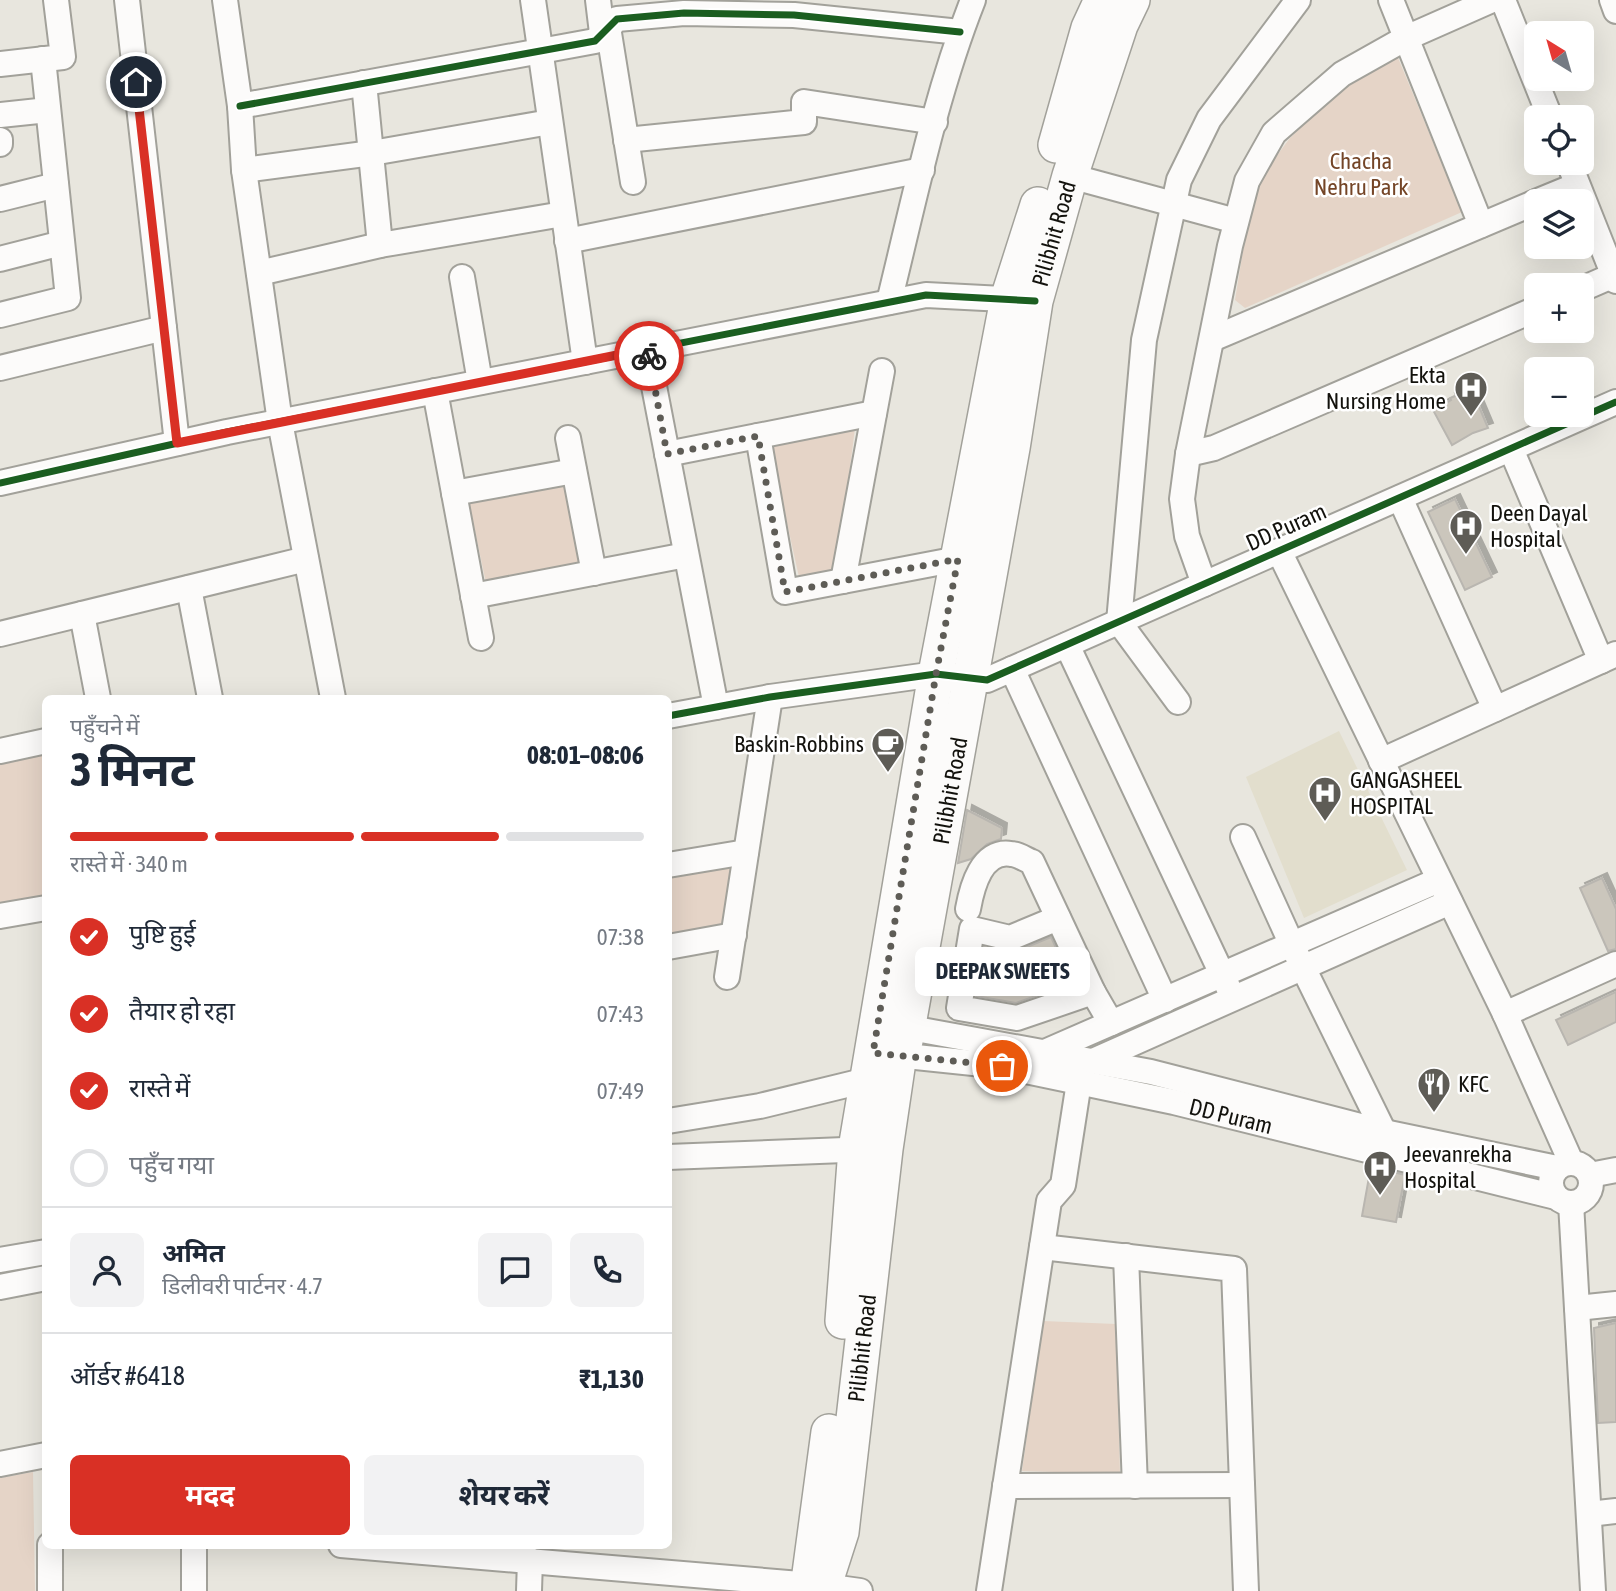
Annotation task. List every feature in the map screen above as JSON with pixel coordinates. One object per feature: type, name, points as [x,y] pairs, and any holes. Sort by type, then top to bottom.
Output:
[{"type":"highway","points":[[887,1054],[936,674],[958,559],[1066,114],[1089,28],[1102,0]]},
{"type":"highway","name":"Pilibhit Road","points":[[815,1588],[841,1532],[871,1149],[887,1054],[970,679],[1013,448],[1022,300],[1070,176],[1120,25],[1132,0]]},
{"type":"street","points":[[0,64],[63,57],[56,0]]},
{"type":"street","points":[[127,0],[177,443]]},
{"type":"street","points":[[225,0],[240,106],[244,170],[280,422],[332,695]]},
{"type":"street","points":[[533,0],[585,362]]},
{"type":"street","points":[[598,0],[633,182]]},
{"type":"street","points":[[890,302],[935,122],[960,32],[973,0]]},
{"type":"street","points":[[1178,702],[1119,622],[1144,340],[1179,180],[1209,119],[1298,0]]},
{"type":"street","points":[[1391,0],[1481,225]]},
{"type":"street","points":[[1204,584],[1187,536],[1182,499],[1188,454],[1247,181],[1274,133],[1342,74],[1406,38],[1492,0]]},
{"type":"street","points":[[1503,0],[1545,105]]},
{"type":"street","points":[[1612,0],[1616,11]]},
{"type":"street","points":[[240,106],[595,41],[617,19],[703,7],[794,15],[822,9],[960,32]]},
{"type":"street","points":[[1,310],[68,298],[43,59]]},
{"type":"street","points":[[364,83],[380,245]]},
{"type":"street","points":[[626,140],[804,122],[804,102],[935,122]]},
{"type":"street","points":[[0,115],[48,110]]},
{"type":"street","points":[[244,170],[372,153],[550,122]]},
{"type":"street","points":[[567,241],[922,170]]},
{"type":"street","points":[[1554,189],[1572,175]]},
{"type":"street","points":[[1573,175],[1615,278],[1594,285]]},
{"type":"street","points":[[1070,176],[1237,221]]},
{"type":"street","points":[[0,199],[56,185]]},
{"type":"street","points":[[1212,339],[1524,207]]},
{"type":"street","points":[[259,273],[380,245],[563,214]]},
{"type":"street","points":[[0,258],[62,243]]},
{"type":"street","points":[[462,277],[480,382]]},
{"type":"street","points":[[0,483],[280,422],[926,295],[1022,300]]},
{"type":"street","points":[[1188,454],[1214,448],[1524,314]]},
{"type":"street","points":[[0,368],[164,328]]},
{"type":"street","points":[[647,349],[716,707]]},
{"type":"street","points":[[842,581],[882,371]]},
{"type":"street","points":[[435,391],[481,638]]},
{"type":"street","name":"DD Puram","points":[[672,715],[770,697],[936,674],[987,680],[1616,402]]},
{"type":"street","points":[[667,454],[874,413]]},
{"type":"street","points":[[758,436],[785,592],[958,559]]},
{"type":"street","points":[[568,438],[594,573]]},
{"type":"street","points":[[1381,761],[1608,658],[1511,449]]},
{"type":"street","points":[[454,493],[574,471]]},
{"type":"street","points":[[1400,498],[1494,709]]},
{"type":"street","points":[[1279,551],[1505,1014],[1572,1168],[1591,1183],[1585,1197],[1578,1201],[1563,1200]]},
{"type":"street","points":[[473,597],[686,555]]},
{"type":"street","points":[[0,634],[306,559]]},
{"type":"street","points":[[189,588],[210,695]]},
{"type":"street","points":[[82,614],[97,695]]},
{"type":"street","points":[[1067,645],[1233,998]]},
{"type":"street","points":[[1012,669],[1165,1000]]},
{"type":"street","points":[[727,977],[770,697]]},
{"type":"street","points":[[0,751],[42,742]]},
{"type":"street","points":[[1243,837],[1384,1132]]},
{"type":"street","points":[[672,864],[746,852]]},
{"type":"street","points":[[968,909],[976,875],[992,858],[1010,853],[1032,862],[1093,992],[1111,1024]]},
{"type":"street","points":[[1046,1051],[1223,975],[1298,955],[1445,891]]},
{"type":"street","points":[[0,916],[42,909]]},
{"type":"street","points":[[1058,918],[1010,938],[972,929],[959,1008],[1017,1018],[1093,992]]},
{"type":"street","points":[[672,946],[733,935]]},
{"type":"street","points":[[1093,1060],[1233,998],[1298,955]]},
{"type":"street","points":[[1505,1014],[1616,964]]},
{"type":"street","name":"DD Puram","points":[[887,1054],[1046,1051],[1151,1072],[1384,1132],[1572,1168]]},
{"type":"street","points":[[672,1120],[760,1106],[887,1054]]},
{"type":"street","name":"DD Puram","points":[[887,1054],[1002,1066],[1174,1102],[1563,1200]]},
{"type":"street","points":[[989,1591],[1049,1201],[1063,1185],[1079,1082]]},
{"type":"street","points":[[672,1157],[871,1149]]},
{"type":"street","points":[[1593,1591],[1577,1308],[1563,1200],[1550,1182],[1572,1168],[1616,1170]]},
{"type":"street","points":[[1042,1247],[1234,1269],[1246,1591]]},
{"type":"street","points":[[0,1260],[42,1253]]},
{"type":"street","points":[[1126,1255],[1135,1486]]},
{"type":"street","points":[[0,1287],[42,1279]]},
{"type":"street","points":[[1577,1308],[1616,1304]]},
{"type":"street","points":[[0,1464],[42,1456]]},
{"type":"street","points":[[1006,1486],[1242,1485]]},
{"type":"street","points":[[1589,1514],[1616,1511]]},
{"type":"street","points":[[50,1549],[50,1591]]},
{"type":"street","points":[[194,1549],[194,1591]]},
{"type":"street","points":[[414,1549],[542,1556],[859,1591]]},
{"type":"street","points":[[529,1591],[542,1556]]},
{"type":"shaded area","name":"GANGASHEEL HOSPITAL","points":[[1339,731],[1407,870],[1304,918],[1246,777]]},
{"type":"green space","name":"Chacha Nehru Park","points":[[1396,53],[1462,212],[1245,308],[1235,300],[1247,226],[1263,174],[1290,138],[1345,85]]},
{"type":"green space","points":[[855,428],[837,570],[799,577],[769,442]]},
{"type":"green space","points":[[565,482],[582,562],[486,583],[469,503]]},
{"type":"green space","points":[[42,753],[42,899],[0,907],[0,762]]},
{"type":"green space","points":[[734,862],[724,928],[672,938],[672,874]]},
{"type":"green space","points":[[1043,1321],[1116,1324],[1120,1474],[1022,1471]]},
{"type":"green space","points":[[33,1472],[35,1591],[0,1591],[0,1478]]},
{"type":"building","points":[[1472,390],[1488,428],[1452,445],[1433,410],[1451,400],[1450,398]]},
{"type":"building","points":[[1455,499],[1492,577],[1465,590],[1428,512]]},
{"type":"building","points":[[967,810],[1002,828],[1001,839],[987,844],[971,859],[958,863]]},
{"type":"building","points":[[1602,878],[1616,909],[1616,949],[1608,951],[1580,888]]},
{"type":"building","points":[[1051,937],[1072,983],[1016,1003],[976,996],[984,947],[1015,952]]},
{"type":"building","points":[[1616,992],[1616,1022],[1568,1045],[1556,1020]]},
{"type":"building","points":[[1371,1166],[1405,1175],[1396,1222],[1362,1216]]},
{"type":"building","points":[[1616,1323],[1616,1422],[1598,1423],[1594,1328]]},
{"type":"cycle path","points":[[240,106],[595,41],[617,19],[684,13],[794,15],[960,32]]},
{"type":"cycle path","points":[[0,483],[227,432],[926,295],[1035,301]]},
{"type":"cycle path","points":[[672,715],[770,697],[936,674],[987,680],[1616,402]]},
{"type":"way so far","points":[[649,356],[667,454],[758,436],[785,592],[958,559],[936,674],[873,1053],[1002,1066]]},
{"type":"place","name":"Ekta Nursing Home","points":[[1471,418]]},
{"type":"place","name":"Deen Dayal Hospital","points":[[1466,556]]},
{"type":"place","name":"Baskin-Robbins","points":[[888,774]]},
{"type":"place","name":"GANGASHEEL HOSPITAL","points":[[1325,823]]},
{"type":"place","name":"DEEPAK SWEETS","points":[[1002,1066]]},
{"type":"place","name":"KFC","points":[[1434,1114]]},
{"type":"place","name":"Jeevanrekha Hospital","points":[[1380,1197]]},
{"type":"route","points":[[136,82],[177,443],[647,349],[649,356]]}]
